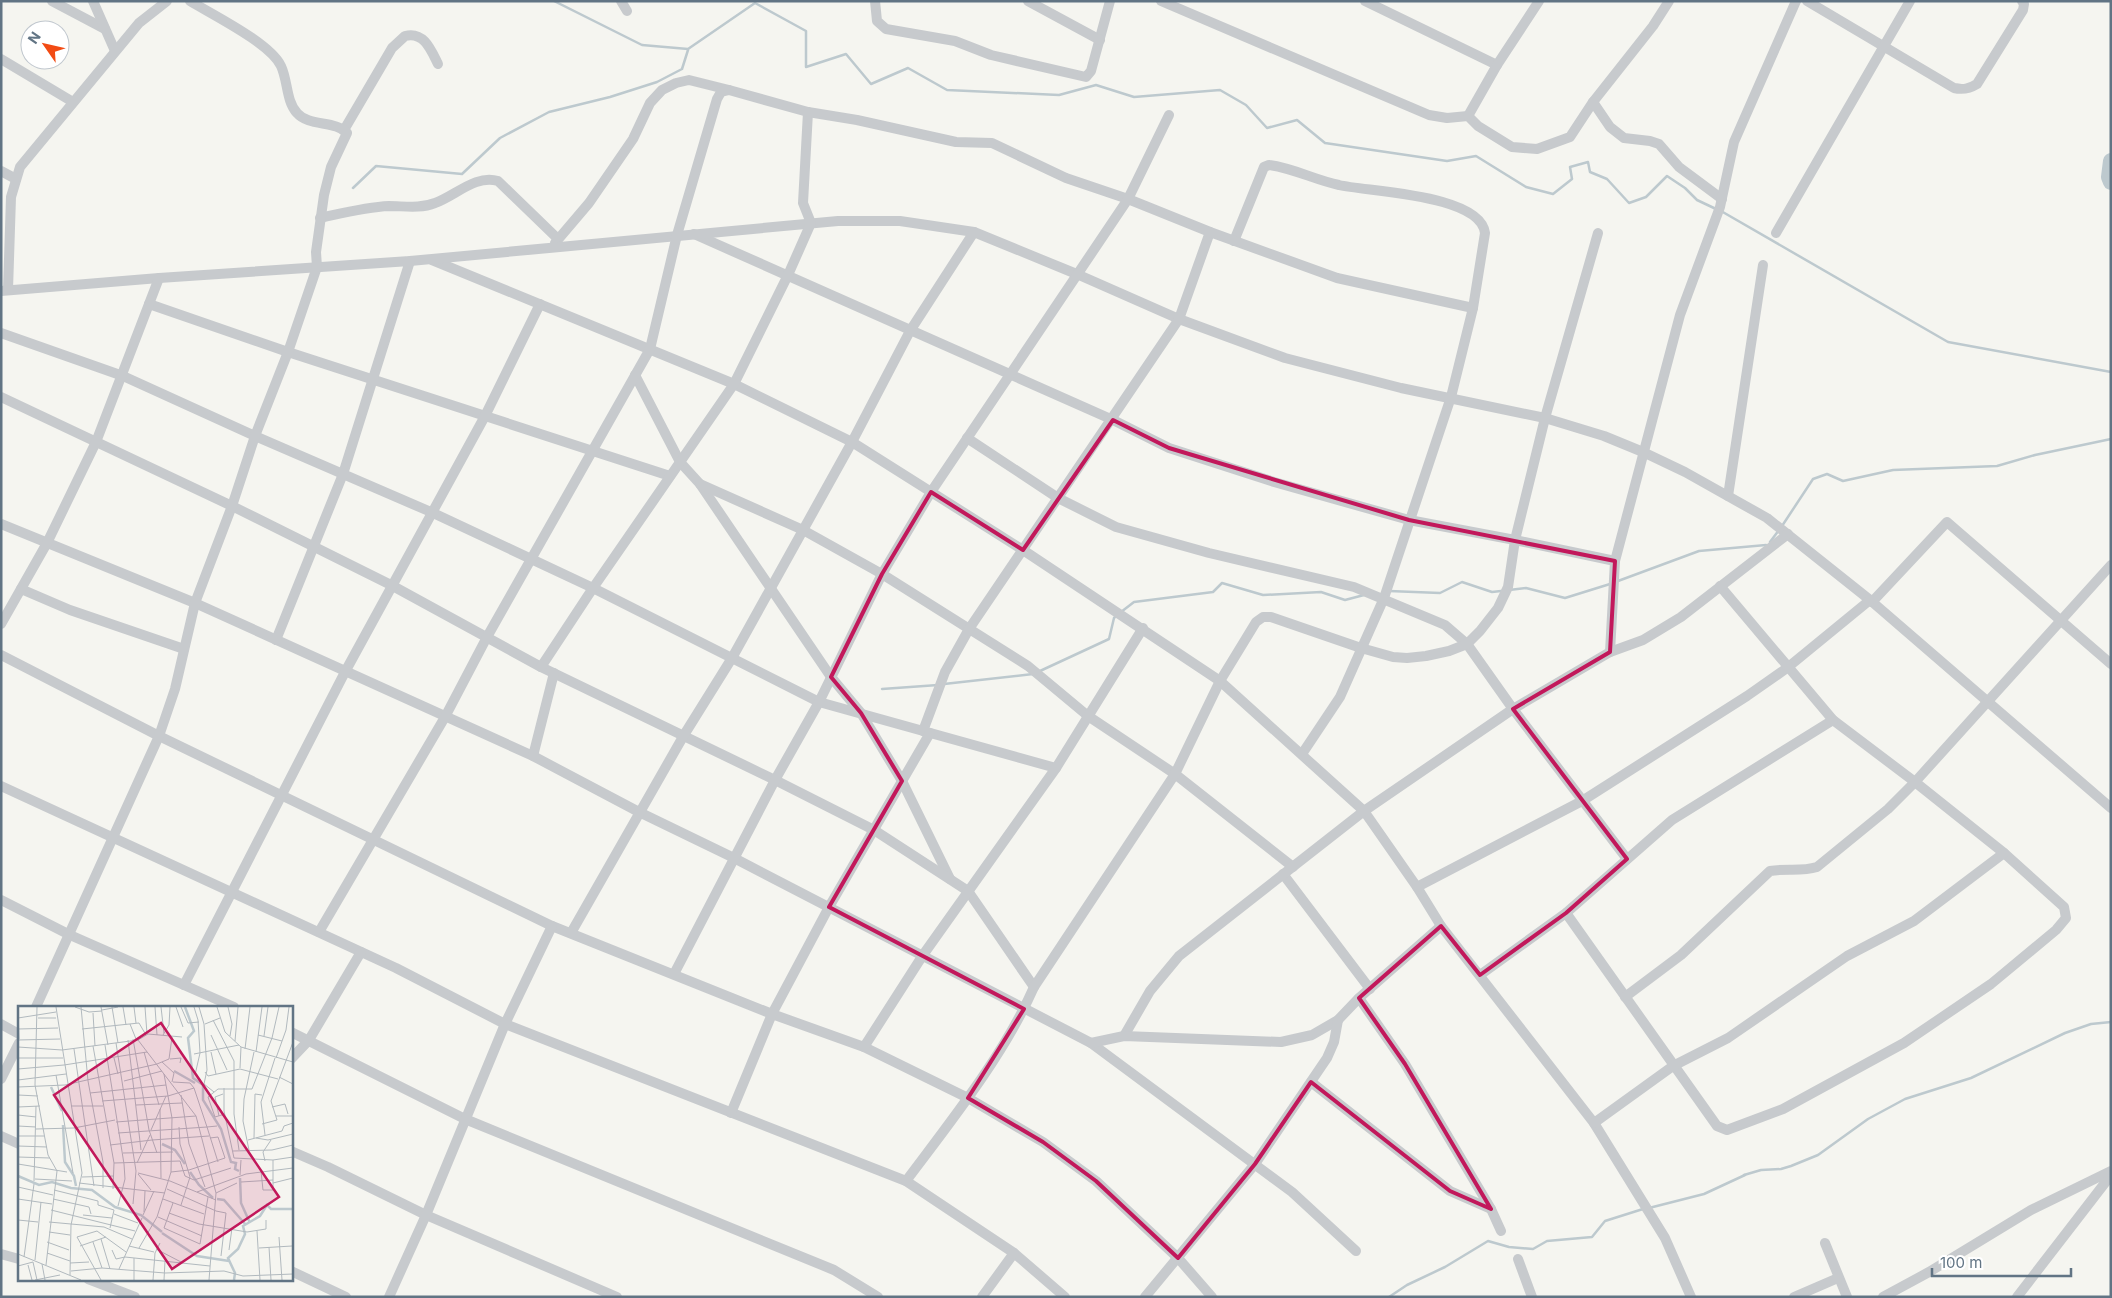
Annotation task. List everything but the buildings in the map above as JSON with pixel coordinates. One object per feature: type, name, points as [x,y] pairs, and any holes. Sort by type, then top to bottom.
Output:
[{"type":"street","points":[[52,1],[105,29]]},
{"type":"street","points":[[93,1],[114,51]]},
{"type":"street","points":[[167,1],[138,23],[20,167],[16,179],[6,196],[4,290],[431,260],[810,223],[900,221],[974,232],[1079,275],[1179,320],[1285,358],[1392,386],[1545,418],[1604,436],[1685,472],[1767,518],[1788,534],[1871,601],[2111,808]]},
{"type":"street","points":[[36,1006],[159,736],[175,689],[195,603],[232,506],[255,436],[288,352],[317,267],[316,252],[324,195],[331,167],[347,133],[344,130],[299,115],[293,107],[281,66],[275,57],[261,44],[190,1]]},
{"type":"street","points":[[621,1],[627,11]]},
{"type":"street","points":[[875,1],[878,21],[886,29],[955,42],[991,55],[1086,77],[1091,71],[1110,1]]},
{"type":"street","points":[[1028,1],[1100,40]]},
{"type":"street","points":[[1161,1],[1429,115],[1447,118],[1468,116]]},
{"type":"street","points":[[1365,1],[1497,65]]},
{"type":"street","points":[[1468,116],[1497,65],[1539,1]]},
{"type":"street","points":[[1468,116],[1478,126],[1512,147],[1537,149],[1570,137],[1592,102],[1653,26],[1669,1]]},
{"type":"street","points":[[1610,652],[1615,561],[1680,315],[1716,220],[1734,142],[1796,1]]},
{"type":"street","points":[[1807,1],[1954,88],[1962,90],[1977,84],[2023,10],[2024,4],[2022,1]]},
{"type":"street","points":[[1776,233],[1910,1]]},
{"type":"street","points":[[344,130],[392,48],[405,36],[418,35],[427,43],[438,64]]},
{"type":"street","points":[[1,59],[73,102]]},
{"type":"street","points":[[551,248],[589,203],[632,139],[650,103],[662,90],[676,83],[689,80],[808,112],[857,120],[956,142],[992,143],[1066,178],[1128,199],[1210,232],[1337,278],[1473,308]]},
{"type":"street","points":[[319,932],[445,717],[531,559],[650,349],[677,235],[717,99],[720,92],[729,90]]},
{"type":"street","points":[[1592,102],[1610,127],[1624,138],[1659,144],[1679,167],[1721,203]]},
{"type":"street","points":[[541,667],[593,588],[734,384],[788,275],[810,223],[803,203],[808,112]]},
{"type":"street","points":[[674,974],[775,780],[819,702],[882,574],[931,492],[1079,275],[1128,199],[1169,115]]},
{"type":"street","points":[[1234,241],[1264,167],[1269,165],[1339,186],[1437,200],[1476,216],[1484,224],[1485,233],[1473,308],[1451,398],[1384,598],[1335,707],[1302,754]]},
{"type":"street","points":[[1,171],[16,179]]},
{"type":"street","points":[[320,218],[360,209],[388,206],[426,206],[436,203],[480,180],[491,178],[498,181],[558,239]]},
{"type":"street","points":[[571,933],[684,735],[732,658],[852,442],[910,331],[974,232]]},
{"type":"street","points":[[731,1113],[772,1014],[829,907],[902,781],[926,732],[945,672],[969,629],[1113,420],[1179,320],[1210,232]]},
{"type":"street","points":[[693,234],[1113,420],[1170,448],[1274,482],[1409,520],[1615,561]]},
{"type":"street","points":[[906,1181],[968,1098],[1024,1009],[1034,987],[1175,774],[1220,681],[1256,622],[1263,617],[1272,617],[1361,648],[1393,657],[1406,658],[1426,656],[1468,644],[1504,599],[1508,587],[1515,540],[1545,418],[1598,234]]},
{"type":"street","points":[[431,260],[734,384],[852,442],[1023,550],[1220,681],[1364,811],[1417,887],[1441,926],[1594,1123],[1665,1238],[1691,1297]]},
{"type":"street","points":[[276,640],[343,474],[410,261]]},
{"type":"street","points":[[1728,496],[1763,265]]},
{"type":"street","points":[[1,624],[47,543],[96,442],[123,376],[159,278]]},
{"type":"street","points":[[149,304],[288,352],[670,476]]},
{"type":"street","points":[[184,985],[280,795],[391,585],[485,416],[540,304]]},
{"type":"street","points":[[1,333],[123,376],[255,436],[431,512],[593,588],[819,702],[1056,768]]},
{"type":"street","points":[[635,375],[680,462],[700,484],[831,678],[861,714],[902,781],[950,880]]},
{"type":"street","points":[[1,397],[313,546],[391,585],[541,667],[684,735],[874,830],[968,891],[1034,987]]},
{"type":"street","points":[[967,438],[1058,498],[1098,518],[1139,535],[1354,586],[1436,620],[1468,644],[1513,709],[1627,859]]},
{"type":"street","points":[[700,484],[803,530],[882,574],[1028,666],[1088,716],[1175,774],[1292,867]]},
{"type":"street","points":[[1417,887],[1582,801],[1747,696],[1787,668],[1871,601],[1948,522],[2111,664]]},
{"type":"street","points":[[1,524],[195,603],[533,756],[1090,1043],[1292,1192],[1356,1251]]},
{"type":"street","points":[[1124,1036],[1150,991],[1179,956],[1364,811],[1513,709],[1610,652],[1643,640],[1682,617],[1788,534]]},
{"type":"street","points":[[1626,997],[1681,955],[1770,872],[1785,869],[1803,871],[1818,867],[1888,809],[1915,782],[2110,566]]},
{"type":"street","points":[[1566,913],[1717,1126],[1728,1130],[1783,1109],[1904,1043],[1991,984],[2056,930],[2066,918],[2064,907],[2004,853],[1915,782],[1832,720],[1720,586]]},
{"type":"street","points":[[21,589],[70,610],[184,649]]},
{"type":"street","points":[[864,1047],[922,955],[1056,768],[1143,628]]},
{"type":"street","points":[[1,655],[159,736],[552,926],[772,1014],[864,1047],[968,1098],[1043,1142],[1088,1176],[1178,1258],[1212,1297]]},
{"type":"street","points":[[533,756],[554,673]]},
{"type":"street","points":[[1480,975],[1566,913],[1672,820],[1832,720]]},
{"type":"street","points":[[1,786],[396,968],[505,1024],[906,1181],[1014,1253],[1065,1297]]},
{"type":"street","points":[[1594,1123],[1673,1066],[1728,1038],[1847,956],[1914,921],[2004,853]]},
{"type":"street","points":[[1283,874],[1370,989]]},
{"type":"street","points":[[1,900],[70,935],[232,1006]]},
{"type":"street","points":[[389,1297],[426,1215],[505,1024],[552,926]]},
{"type":"street","points":[[1090,1043],[1124,1036],[1281,1042],[1312,1035],[1338,1020],[1358,998],[1441,926]]},
{"type":"street","points":[[292,1058],[309,1040],[361,952]]},
{"type":"street","points":[[1358,998],[1405,1064],[1491,1209],[1501,1231]]},
{"type":"street","points":[[1145,1297],[1255,1164],[1327,1058],[1334,1042],[1338,1020]]},
{"type":"street","points":[[1,1024],[18,1033]]},
{"type":"street","points":[[292,1032],[465,1119],[834,1270],[878,1297]]},
{"type":"street","points":[[1,1079],[18,1045]]},
{"type":"street","points":[[1311,1082],[1450,1191],[1491,1209]]},
{"type":"street","points":[[1,1136],[18,1144]]},
{"type":"street","points":[[292,1151],[328,1166],[426,1215],[617,1297]]},
{"type":"street","points":[[1883,1297],[1929,1272],[2032,1210],[2111,1171]]},
{"type":"street","points":[[2017,1297],[2111,1175]]},
{"type":"street","points":[[1825,1243],[1847,1297]]},
{"type":"street","points":[[982,1297],[1014,1253]]},
{"type":"street","points":[[1,1254],[18,1259]]},
{"type":"street","points":[[1518,1259],[1532,1297]]},
{"type":"street","points":[[292,1271],[346,1297]]},
{"type":"street","points":[[1794,1297],[1838,1278]]},
{"type":"street","points":[[91,1280],[135,1297]]},
{"type":"highlighted area","points":[[1113,420],[1169,448],[1409,520],[1615,561],[1610,652],[1513,709],[1627,859],[1566,913],[1480,975],[1441,926],[1359,998],[1405,1064],[1491,1209],[1450,1191],[1311,1082],[1255,1164],[1178,1258],[1096,1181],[1043,1142],[968,1098],[1024,1009],[829,907],[902,781],[861,713],[831,677],[882,574],[931,492],[1023,550]]},
{"type":"waterway","points":[[554,1],[642,45],[688,49],[755,3],[806,31],[806,67],[846,54],[871,84],[908,68],[947,90],[1059,95],[1096,85],[1134,97],[1220,90],[1246,105],[1267,128],[1297,120],[1325,143],[1447,161],[1476,156],[1526,187],[1553,194],[1572,179],[1570,167],[1588,162],[1590,172],[1607,179],[1629,203],[1646,197],[1667,176],[1685,188],[1697,200],[1716,209]]},
{"type":"waterway","points":[[353,188],[376,166],[462,174],[500,138],[549,112],[610,97],[657,82],[682,69],[688,50]]},
{"type":"waterway","points":[[2111,161],[2109,177],[2111,182]]},
{"type":"waterway","points":[[1721,211],[1948,342],[2111,372]]},
{"type":"waterway","points":[[1782,526],[1813,479],[1827,474],[1843,481],[1893,470],[1997,466],[2035,455],[2111,439]]},
{"type":"waterway","points":[[1770,542],[1779,530]]},
{"type":"waterway","points":[[1618,581],[1699,551],[1766,545]]},
{"type":"waterway","points":[[1389,591],[1440,593],[1462,582],[1492,592],[1501,591]]},
{"type":"waterway","points":[[1121,612],[1134,602],[1213,592],[1222,583],[1263,595],[1321,592],[1345,600],[1364,595]]},
{"type":"waterway","points":[[1509,590],[1526,588],[1565,598],[1610,584]]},
{"type":"waterway","points":[[1040,671],[1109,639],[1114,618],[1117,615]]},
{"type":"waterway","points":[[944,684],[1033,674]]},
{"type":"waterway","points":[[882,689],[938,685]]},
{"type":"waterway","points":[[1744,1175],[1761,1170],[1781,1169],[1818,1155],[1868,1119],[1905,1099],[1971,1078],[2065,1033],[2091,1024],[2111,1022]]},
{"type":"waterway","points":[[1649,1208],[1704,1194],[1745,1175]]},
{"type":"waterway","points":[[1389,1297],[1407,1285],[1445,1267],[1488,1241],[1509,1247],[1533,1249],[1547,1241],[1592,1237],[1605,1221],[1643,1209]]}]
